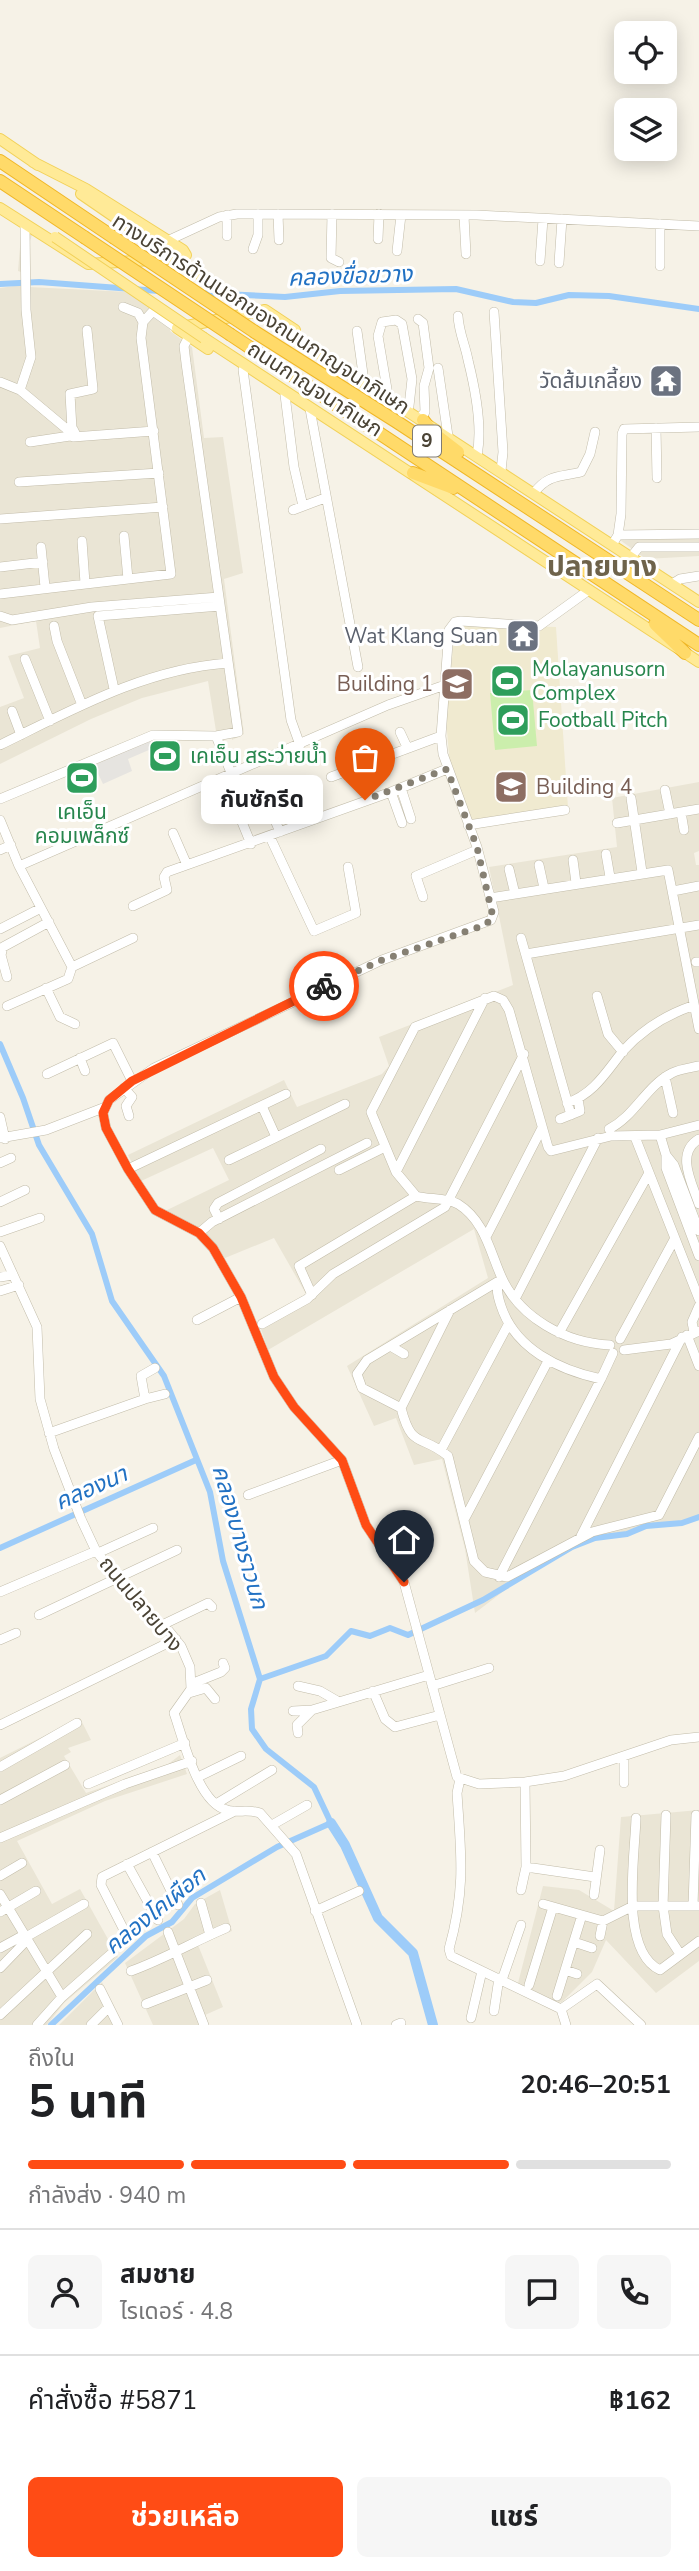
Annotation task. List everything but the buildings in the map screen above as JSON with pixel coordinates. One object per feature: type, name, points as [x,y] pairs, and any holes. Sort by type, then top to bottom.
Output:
[{"type":"highway","name":"ถนนกาญจนาภิเษก","points":[[0,161],[255,332],[484,478],[699,620]]},
{"type":"highway","name":"ถนนกาญจนาภิเษก","points":[[0,181],[699,645]]},
{"type":"highway","points":[[416,414],[484,478]]},
{"type":"highway","points":[[413,473],[485,502]]},
{"type":"highway","points":[[613,588],[685,653]]},
{"type":"highway","points":[[676,604],[699,614]]},
{"type":"main road","name":"ทางบริการด้านนอกของถนนกาญจนาภิเษก","points":[[0,139],[283,330],[534,493],[615,540],[631,557],[699,602]]},
{"type":"main road","points":[[0,208],[25,226],[94,266],[185,257],[185,252],[86,189],[33,162]]},
{"type":"main road","points":[[0,201],[310,409],[413,473],[699,662]]},
{"type":"main road","points":[[177,328],[265,310],[387,389],[416,414]]},
{"type":"main road","points":[[177,328],[298,401]]},
{"type":"street","points":[[167,241],[180,233],[227,215],[258,214],[464,216],[699,226]]},
{"type":"street","points":[[253,249],[258,235],[258,214]]},
{"type":"street","points":[[278,214],[279,240]]},
{"type":"street","points":[[378,239],[379,214]]},
{"type":"street","points":[[227,215],[227,236]]},
{"type":"street","points":[[332,215],[331,258],[339,262]]},
{"type":"street","points":[[397,251],[401,215]]},
{"type":"street","points":[[464,216],[466,254]]},
{"type":"street","points":[[540,261],[543,219]]},
{"type":"street","points":[[559,263],[562,219]]},
{"type":"street","points":[[660,224],[660,266]]},
{"type":"street","points":[[20,390],[31,362],[24,271],[25,226]]},
{"type":"street","points":[[123,307],[138,313],[144,322]]},
{"type":"street","points":[[0,594],[171,574],[141,338],[144,322],[153,311],[177,328]]},
{"type":"street","points":[[494,312],[503,452],[501,471]]},
{"type":"street","points":[[458,316],[459,334],[468,357],[479,430],[477,455]]},
{"type":"street","points":[[387,389],[378,336],[382,322],[396,320],[402,324],[416,414],[425,412],[424,386],[429,368],[423,323],[418,319]]},
{"type":"street","points":[[72,433],[70,394],[93,388],[87,330]]},
{"type":"street","points":[[357,331],[363,374]]},
{"type":"street","points":[[0,799],[153,735],[216,736],[238,732],[186,363],[184,346],[189,336]]},
{"type":"street","points":[[439,369],[448,436]]},
{"type":"street","points":[[243,370],[291,720],[300,745]]},
{"type":"street","points":[[0,382],[20,390],[72,433]]},
{"type":"street","points":[[285,395],[294,467],[303,506]]},
{"type":"street","points":[[310,409],[358,667]]},
{"type":"street","points":[[699,427],[629,428],[621,434],[615,540],[699,534]]},
{"type":"street","points":[[656,428],[657,478]]},
{"type":"street","points":[[30,442],[72,433],[154,431]]},
{"type":"street","points":[[534,493],[542,482],[552,476],[581,472],[595,432]]},
{"type":"street","points":[[19,482],[159,473]]},
{"type":"street","points":[[293,510],[325,498]]},
{"type":"street","points":[[0,519],[163,507]]},
{"type":"street","points":[[124,536],[128,579]]},
{"type":"street","points":[[82,541],[85,583]]},
{"type":"street","points":[[41,547],[45,587]]},
{"type":"street","points":[[631,557],[639,547],[699,547]]},
{"type":"street","points":[[0,567],[43,562]]},
{"type":"street","points":[[672,584],[680,579],[699,576]]},
{"type":"street","points":[[0,1117],[3,1139],[46,1130],[103,1108],[132,1081],[359,970],[485,925],[493,917],[490,898],[477,850],[447,769],[441,736],[449,631],[455,622],[539,626],[589,590]]},
{"type":"street","points":[[0,616],[12,620],[92,607],[220,601]]},
{"type":"street","points":[[114,690],[98,619],[100,614],[220,601]]},
{"type":"street","points":[[54,626],[57,641],[82,705]]},
{"type":"street","points":[[25,659],[50,721]]},
{"type":"street","points":[[0,745],[114,690],[168,672],[229,663]]},
{"type":"street","points":[[19,866],[388,705],[445,685]]},
{"type":"street","points":[[12,711],[22,735]]},
{"type":"street","points":[[400,732],[407,747]]},
{"type":"street","points":[[216,736],[232,775]]},
{"type":"street","points":[[331,777],[441,736]]},
{"type":"street","points":[[133,906],[167,890],[163,877],[172,871],[270,837],[447,769]]},
{"type":"street","points":[[262,790],[280,832]]},
{"type":"street","points":[[396,790],[407,821]]},
{"type":"street","points":[[665,790],[670,814]]},
{"type":"street","points":[[631,798],[642,872]]},
{"type":"street","points":[[235,805],[251,844]]},
{"type":"street","points":[[617,823],[699,809]]},
{"type":"street","points":[[468,825],[565,810]]},
{"type":"street","points":[[681,811],[684,830]]},
{"type":"street","points":[[0,820],[19,866],[72,967],[68,979],[6,1006]]},
{"type":"street","points":[[173,833],[187,865]]},
{"type":"street","points":[[270,837],[314,931],[356,913],[348,867]]},
{"type":"street","points":[[0,850],[11,845]]},
{"type":"street","points":[[423,897],[416,876],[477,850]]},
{"type":"street","points":[[606,854],[610,877]]},
{"type":"street","points":[[573,860],[576,883]]},
{"type":"street","points":[[540,865],[544,888]]},
{"type":"street","points":[[509,869],[514,894]]},
{"type":"street","points":[[490,898],[668,870],[692,1006],[699,1029]]},
{"type":"street","points":[[673,891],[699,886]]},
{"type":"street","points":[[0,929],[41,908]]},
{"type":"street","points":[[6,977],[1,955],[3,947],[49,922]]},
{"type":"street","points":[[526,954],[699,925]]},
{"type":"street","points":[[72,967],[133,938]]},
{"type":"street","points":[[521,938],[571,1115]]},
{"type":"street","points":[[46,988],[60,1017],[75,1024]]},
{"type":"street","points":[[597,996],[619,1048]]},
{"type":"street","points":[[396,1172],[485,998]]},
{"type":"street","points":[[416,1196],[396,1172],[371,1112],[412,1032],[420,1025],[485,998],[500,998],[507,1005],[524,1054],[542,1128],[551,1151],[598,1138],[660,1135],[699,1125]]},
{"type":"street","points":[[567,1103],[578,1100],[599,1083],[619,1048],[654,1025],[692,1006]]},
{"type":"street","points":[[47,1074],[113,1043],[132,1081]]},
{"type":"street","points":[[262,1324],[313,1295],[334,1274],[440,1212],[449,1200],[524,1054]]},
{"type":"street","points":[[80,1058],[85,1071]]},
{"type":"street","points":[[609,1129],[635,1110],[665,1077],[675,1071],[699,1066]]},
{"type":"street","points":[[665,1077],[673,1113]]},
{"type":"street","points":[[124,1088],[132,1097],[126,1106],[130,1116]]},
{"type":"street","points":[[128,1169],[286,1094]]},
{"type":"street","points":[[560,1119],[581,1110],[578,1100]]},
{"type":"street","points":[[229,1160],[345,1104]]},
{"type":"street","points":[[262,1106],[276,1137]]},
{"type":"street","points":[[103,1108],[106,1128],[128,1169],[155,1210],[199,1233],[213,1248],[241,1297],[274,1377],[294,1407],[342,1460],[366,1525],[402,1578],[458,1778],[462,1899],[449,1953],[561,2010],[566,2025]]},
{"type":"street","points":[[486,1237],[542,1128]]},
{"type":"street","points":[[660,1135],[666,1154],[666,1168],[697,1235],[699,1256]]},
{"type":"street","points":[[635,1136],[699,1299]]},
{"type":"street","points":[[515,1299],[598,1138]]},
{"type":"street","points":[[699,1139],[691,1146],[685,1161],[699,1204]]},
{"type":"street","points":[[199,1233],[219,1219],[368,1143]]},
{"type":"street","points":[[340,1170],[385,1147]]},
{"type":"street","points":[[219,1219],[214,1209],[218,1203],[321,1149]]},
{"type":"street","points":[[0,1163],[11,1158]]},
{"type":"street","points":[[559,1333],[649,1173]]},
{"type":"street","points":[[0,1202],[26,1190]]},
{"type":"street","points":[[313,1295],[299,1271],[299,1266],[416,1196],[449,1200],[471,1214],[486,1237],[499,1281],[498,1298],[508,1325],[548,1362],[576,1374],[601,1380]]},
{"type":"street","points":[[0,1232],[40,1218]]},
{"type":"street","points":[[623,1345],[674,1240]]},
{"type":"street","points":[[0,1246],[37,1327],[40,1399],[49,1433],[165,1394]]},
{"type":"street","points":[[0,1277],[13,1275]]},
{"type":"street","points":[[499,1281],[537,1320],[559,1333],[611,1349],[688,1335]]},
{"type":"street","points":[[401,1408],[362,1388],[357,1374],[367,1360],[499,1281]]},
{"type":"street","points":[[0,1291],[19,1285]]},
{"type":"street","points":[[197,1320],[241,1297]]},
{"type":"street","points":[[581,1536],[688,1335],[699,1306]]},
{"type":"street","points":[[450,1310],[401,1408],[407,1431],[412,1437],[441,1450],[450,1461],[477,1566],[499,1577],[507,1577],[581,1536],[661,1513],[699,1437]]},
{"type":"street","points":[[441,1450],[508,1325]]},
{"type":"street","points":[[688,1335],[699,1366]]},
{"type":"street","points":[[499,1577],[601,1380],[613,1340],[623,1345]]},
{"type":"street","points":[[392,1347],[404,1354]]},
{"type":"street","points":[[465,1518],[548,1362]]},
{"type":"street","points":[[145,1399],[141,1374],[155,1368]]},
{"type":"street","name":"ถนนปลายบาง","points":[[49,1433],[80,1519],[97,1552],[150,1620],[176,1639],[190,1667],[190,1688]]},
{"type":"street","points":[[248,1495],[342,1460]]},
{"type":"street","points":[[0,1592],[153,1528]]},
{"type":"street","points":[[39,1615],[177,1550]]},
{"type":"street","points":[[160,1626],[208,1603],[212,1607]]},
{"type":"street","points":[[0,1640],[16,1633]]},
{"type":"street","points":[[0,1726],[176,1639]]},
{"type":"street","points":[[223,1663],[225,1668],[221,1672],[190,1688],[174,1713],[202,1789],[226,1810],[260,1813],[293,1849],[357,2025]]},
{"type":"street","points":[[432,1686],[489,1668]]},
{"type":"street","points":[[293,1711],[312,1710],[429,1675]]},
{"type":"street","points":[[298,1686],[320,1691],[339,1702]]},
{"type":"street","points":[[190,1688],[206,1688],[215,1699]]},
{"type":"street","points":[[373,1691],[385,1719],[395,1727],[440,1715]]},
{"type":"street","points":[[298,1733],[297,1725],[312,1710]]},
{"type":"street","points":[[0,1767],[77,1723]]},
{"type":"street","points":[[458,1778],[479,1784],[525,1783],[564,1776],[671,1740],[699,1737]]},
{"type":"street","points":[[88,1784],[186,1744]]},
{"type":"street","points":[[198,1777],[240,1756]]},
{"type":"street","points":[[624,1757],[624,1783]]},
{"type":"street","points":[[0,1838],[125,1784],[192,1761]]},
{"type":"street","points":[[0,1800],[65,1765]]},
{"type":"street","points":[[216,1804],[272,1770]]},
{"type":"street","points":[[521,1890],[526,1867],[525,1783]]},
{"type":"street","points":[[272,1825],[307,1805]]},
{"type":"street","points":[[128,1938],[101,1880],[127,1864],[237,1810]]},
{"type":"street","points":[[666,1815],[663,1906],[667,1934],[680,1954]]},
{"type":"street","points":[[636,1818],[633,1906],[636,1940],[657,1970],[699,1941]]},
{"type":"street","points":[[529,1985],[548,1906],[603,1922],[633,1906],[696,1906],[697,1821]]},
{"type":"street","points":[[594,1895],[600,1850]]},
{"type":"street","points":[[152,1852],[178,1905]]},
{"type":"street","points":[[0,1876],[22,1863]]},
{"type":"street","points":[[127,1864],[158,1920]]},
{"type":"street","points":[[526,1867],[595,1877]]},
{"type":"street","points":[[4,1910],[36,1891]]},
{"type":"street","points":[[315,1911],[359,1891]]},
{"type":"street","points":[[0,1894],[4,1910],[26,1937],[62,1997]]},
{"type":"street","points":[[201,1903],[210,1935]]},
{"type":"street","points":[[0,1948],[26,1937],[84,1904]]},
{"type":"street","points":[[556,1996],[582,1915]]},
{"type":"street","points":[[600,1936],[603,1922]]},
{"type":"street","points":[[494,2011],[501,1979],[521,1925]]},
{"type":"street","points":[[131,1971],[176,1953],[226,1928]]},
{"type":"street","points":[[168,1932],[203,2023],[192,2025]]},
{"type":"street","points":[[0,2015],[87,1934]]},
{"type":"street","points":[[0,1968],[26,1937]]},
{"type":"street","points":[[573,1942],[592,1948]]},
{"type":"street","points":[[37,2025],[62,1997],[111,1954]]},
{"type":"street","points":[[565,1970],[577,1974]]},
{"type":"street","points":[[471,2018],[482,1971]]},
{"type":"street","points":[[146,2004],[207,1980]]},
{"type":"street","points":[[561,2010],[597,1984],[640,2025]]},
{"type":"street","points":[[100,1989],[118,2025]]},
{"type":"street","points":[[90,2025],[109,2007]]},
{"type":"shaded area","points":[[22,224],[33,232],[29,244],[29,287],[129,292],[173,320],[170,331],[192,347],[204,438],[223,437],[243,573],[224,579],[244,734],[232,740],[232,730],[216,731],[208,681],[142,698],[91,719],[0,764],[0,707],[24,698],[8,656],[40,648],[36,621],[0,628],[0,288],[22,285],[21,272],[18,271]]},
{"type":"shaded area","points":[[699,537],[699,556],[646,559],[620,540]]},
{"type":"shaded area","points":[[460,624],[556,627],[568,808],[472,823],[450,767],[446,719],[455,628]]},
{"type":"shaded area","points":[[170,737],[172,740],[128,759],[132,771],[103,784],[94,765],[147,741]]},
{"type":"shaded area","points":[[699,782],[699,851],[694,853],[696,865],[699,865],[699,1515],[684,1522],[660,1522],[642,1530],[594,1538],[517,1581],[475,1613],[465,1549],[442,1459],[414,1465],[396,1418],[374,1426],[347,1366],[488,1278],[474,1229],[268,1350],[258,1320],[306,1294],[274,1238],[225,1258],[211,1241],[163,1212],[229,1180],[213,1148],[141,1181],[128,1155],[284,1080],[297,1107],[382,1074],[389,1066],[379,1037],[513,985],[489,867],[617,847],[612,798]]},
{"type":"shaded area","points":[[80,1718],[91,1740],[68,1748],[71,1752],[64,1756],[86,1793],[167,1765],[180,1755],[187,1774],[105,1801],[17,1841],[52,1904],[80,1889],[118,1957],[64,2003],[47,2025],[0,2025],[0,1758]]},
{"type":"shaded area","points":[[699,1810],[699,1961],[656,1993],[606,1940],[592,1972],[562,2002],[557,2003],[518,1983],[543,1886],[579,1890],[614,1911],[621,1817]]},
{"type":"shaded area","points":[[220,1890],[232,1931],[198,1945],[223,2007],[205,2015],[209,2025],[153,2025],[125,1963],[184,1919],[195,1904]]},
{"type":"shaded area","points":[[102,1982],[121,2025],[59,2025]]},
{"type":"green space","name":"Football Pitch","points":[[532,690],[537,746],[495,750],[490,693]]},
{"type":"water","name":"เคเอ็น สระว่ายน้ำ","points":[[171,744],[178,760],[159,768],[151,752]]},
{"type":"waterway","name":"คลองขื่อขวาง","points":[[0,284],[39,282],[159,291]]},
{"type":"waterway","name":"คลองขื่อขวาง","points":[[201,293],[285,297],[340,291],[456,289],[513,302],[536,303],[569,295],[609,296],[699,309]]},
{"type":"waterway","name":"คลองบางราวนก","points":[[0,1044],[39,1145],[92,1234],[112,1301],[164,1376],[210,1492],[223,1561],[260,1679],[251,1709],[252,1729],[266,1749],[314,1787],[331,1823],[277,1847],[192,1898],[172,1922],[146,1936],[51,2025]]},
{"type":"waterway","name":"คลองนา","points":[[0,1548],[196,1460]]},
{"type":"waterway","points":[[260,1679],[326,1656],[351,1631],[370,1636],[390,1628],[408,1635],[483,1600],[572,1547],[595,1538],[627,1534],[646,1526],[682,1523],[699,1517]]},
{"type":"waterway","name":"คลองบางราวนก","points":[[331,1823],[345,1845],[378,1918],[413,1953],[433,2025]]},
{"type":"way so far","points":[[324,986],[382,960],[485,925],[493,917],[477,847],[447,769],[365,800]]},
{"type":"place","name":"วัดส้มเกลี้ยง","points":[[666,381]]},
{"type":"place","name":"Wat Klang Suan","points":[[523,636]]},
{"type":"place","name":"Molayanusorn Complex","points":[[507,681]]},
{"type":"place","name":"Building 1","points":[[457,684]]},
{"type":"place","name":"Football Pitch","points":[[513,720]]},
{"type":"place","name":"เคเอ็น สระว่ายน้ำ","points":[[165,756]]},
{"type":"place","name":"เคเอ็น คอมเพล็กซ์","points":[[82,778]]},
{"type":"place","name":"Building 4","points":[[511,787]]},
{"type":"place","name":"กันซักรีด","points":[[365,800]]},
{"type":"district","name":"ปลายบาง","points":[[602,567]]},
{"type":"route","points":[[324,986],[132,1081],[109,1100],[103,1113],[106,1128],[140,1191],[155,1210],[199,1233],[213,1248],[241,1297],[274,1377],[294,1407],[329,1442],[342,1460],[366,1525],[404,1582]]},
{"type":"water label","name":"คลองโคเผือก","points":[[155,1911]]}]
